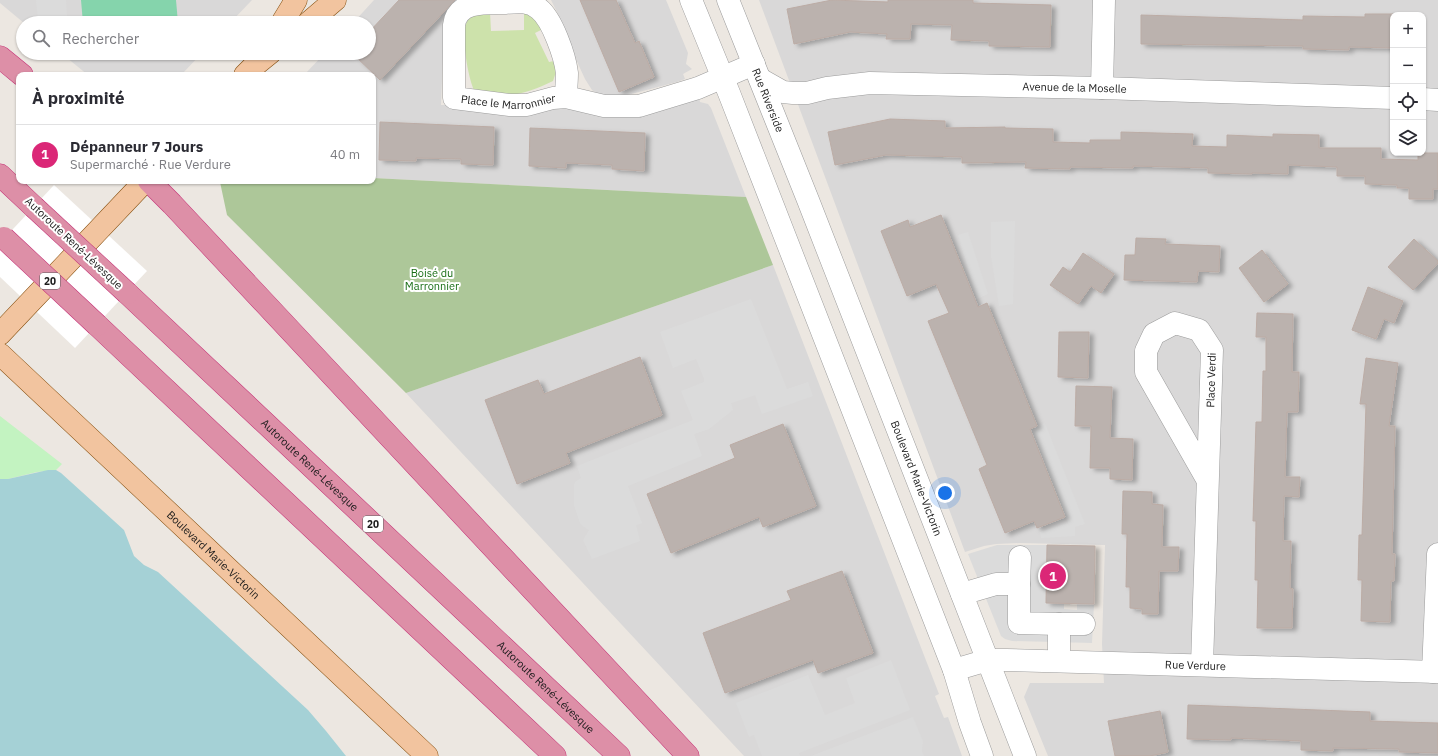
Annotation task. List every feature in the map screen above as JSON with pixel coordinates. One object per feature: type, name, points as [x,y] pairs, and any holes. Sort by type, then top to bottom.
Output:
[{"type":"highway","points":[[0,57],[18,72]]},
{"type":"highway","name":"Autoroute René-Lévesque","points":[[0,175],[619,756]]},
{"type":"highway","points":[[152,184],[688,756]]},
{"type":"highway","name":"20","points":[[2,236],[555,756]]},
{"type":"main road","points":[[286,16],[296,0]]},
{"type":"main road","points":[[316,16],[335,0]]},
{"type":"main road","points":[[0,334],[142,184]]},
{"type":"main road","name":"Boulevard Marie-Victorin","points":[[0,354],[427,756]]},
{"type":"street","points":[[691,0],[954,670],[975,739],[982,756]]},
{"type":"street","name":"Rue Riverside","points":[[728,0],[808,200]]},
{"type":"street","points":[[1102,88],[1104,0]]},
{"type":"street","name":"Place le Marronnier","points":[[566,97],[567,74],[563,52],[550,22],[540,9],[526,2],[481,3],[470,6],[460,12],[454,25],[454,98],[510,105],[527,105],[553,98],[566,97],[604,106],[639,106],[698,88],[722,77],[757,72]]},
{"type":"street","name":"Avenue de la Moselle","points":[[757,72],[783,92],[787,93],[807,93],[827,88],[870,83],[1102,88],[1390,98]]},
{"type":"street","points":[[1426,99],[1438,100]]},
{"type":"street","name":"Boulevard Marie-Victorin","points":[[808,200],[1025,756]]},
{"type":"street","name":"Place Verdi","points":[[1202,665],[1212,350],[1200,330],[1175,323],[1154,334],[1146,351],[1146,372],[1207,478]]},
{"type":"street","points":[[1435,672],[1438,554]]},
{"type":"street","points":[[1020,557],[1019,623],[1084,624]]},
{"type":"street","points":[[962,594],[996,584],[1019,584]]},
{"type":"street","points":[[1059,624],[1059,661]]},
{"type":"street","name":"Rue Verdure","points":[[954,670],[988,660],[1435,672]]},
{"type":"shaded area","points":[[0,0],[252,0],[237,16],[16,16],[0,3]]},
{"type":"shaded area","points":[[36,0],[66,0],[67,16],[38,16]]},
{"type":"shaded area","points":[[374,0],[459,0],[444,29],[441,105],[557,106],[699,98],[700,102],[708,104],[711,108],[746,197],[376,178],[376,72],[307,72],[318,60],[376,60],[376,16],[359,16]]},
{"type":"shaded area","points":[[551,0],[666,0],[688,53],[686,64],[692,69],[683,74],[685,79],[677,82],[620,97],[601,96],[592,90],[585,79]]},
{"type":"shaded area","points":[[759,0],[1438,0],[1438,756],[1048,756],[1024,697],[1030,683],[1104,683],[1102,644],[1105,545],[1020,543],[984,546],[965,552]]},
{"type":"shaded area","points":[[70,60],[195,60],[184,72],[84,72]]},
{"type":"shaded area","points":[[1015,221],[1013,304],[999,306],[991,256],[991,222]]},
{"type":"shaded area","points":[[968,232],[988,294],[977,299],[958,235]]},
{"type":"shaded area","points":[[773,265],[939,694],[935,696],[944,718],[948,717],[962,756],[744,756],[406,393]]},
{"type":"shaded area","points":[[751,299],[787,389],[808,382],[813,396],[762,414],[755,395],[731,403],[733,410],[709,429],[694,434],[702,456],[628,486],[642,523],[636,525],[640,541],[592,559],[583,540],[589,530],[580,523],[574,505],[574,485],[575,482],[581,478],[577,466],[693,420],[681,391],[704,382],[704,379],[696,359],[673,368],[660,332]]},
{"type":"shaded area","points":[[1045,423],[1085,524],[1075,527],[1075,536],[1041,538],[1040,532],[1068,523],[1030,429]]},
{"type":"shaded area","points":[[997,545],[1047,545],[1064,603],[1064,609],[1077,610],[1077,603],[1094,604],[1092,643],[1012,641],[1001,636],[968,554]]},
{"type":"shaded area","points":[[891,660],[910,710],[799,753],[800,756],[762,756],[754,735],[749,737],[736,703],[808,675],[825,715],[855,703],[846,678]]},
{"type":"shaded area","points":[[913,717],[923,741],[922,751],[924,756],[811,756]]},
{"type":"green space","points":[[81,0],[176,0],[177,16],[82,16]]},
{"type":"green space","points":[[524,11],[532,15],[543,29],[535,33],[549,62],[554,61],[557,69],[553,81],[532,90],[502,96],[487,95],[474,90],[468,67],[464,38],[466,23],[469,18],[473,13],[490,12],[491,31],[524,30]]},
{"type":"green space","name":"Boisé du Marronnier","points":[[376,178],[746,197],[773,265],[406,393],[227,215],[220,184],[376,184]]},
{"type":"green space","points":[[0,416],[62,464],[56,470],[37,472],[8,479],[0,479]]},
{"type":"water","points":[[48,470],[56,470],[61,473],[124,530],[134,556],[144,565],[158,572],[308,710],[346,756],[0,756],[0,479],[8,479]]},
{"type":"pier","points":[[54,185],[147,271],[75,348],[0,277],[0,243]]},
{"type":"building","points":[[399,0],[455,0],[380,80],[376,76],[376,72],[372,72],[359,60],[376,60],[376,25]]},
{"type":"building","points":[[580,0],[616,0],[635,43],[639,41],[654,77],[619,92]]},
{"type":"building","points":[[832,0],[888,2],[888,0],[973,0],[973,3],[1051,5],[1050,47],[989,46],[989,41],[951,40],[952,25],[911,24],[910,39],[886,39],[887,34],[850,32],[794,44],[787,9]]},
{"type":"building","points":[[1365,14],[1390,14],[1390,48],[1349,47],[1349,50],[1303,49],[1303,46],[1141,44],[1141,15],[1303,20],[1303,16],[1365,17]]},
{"type":"building","points":[[890,119],[945,121],[945,128],[1005,127],[1053,129],[1053,142],[1090,143],[1090,140],[1121,140],[1121,132],[1193,134],[1192,146],[1227,147],[1227,135],[1273,137],[1273,134],[1319,135],[1319,148],[1381,148],[1381,159],[1418,160],[1418,156],[1426,156],[1426,153],[1438,153],[1438,189],[1433,189],[1433,199],[1409,199],[1409,188],[1397,188],[1397,185],[1365,184],[1365,176],[1337,176],[1337,167],[1288,165],[1288,174],[1208,173],[1208,168],[1133,166],[1133,168],[1025,168],[1026,162],[962,163],[962,157],[886,155],[835,165],[828,132]]},
{"type":"building","points":[[380,122],[494,127],[493,165],[461,164],[461,159],[416,158],[416,161],[379,160]]},
{"type":"building","points":[[530,128],[645,133],[644,171],[612,169],[612,165],[566,163],[566,168],[529,166]]},
{"type":"building","points":[[941,215],[978,307],[987,303],[1037,426],[1030,429],[1065,517],[1037,528],[1034,521],[1005,533],[979,469],[987,465],[928,321],[949,313],[936,284],[907,296],[881,231],[908,220],[910,227]]},
{"type":"building","points":[[1136,238],[1166,239],[1165,244],[1220,246],[1219,272],[1198,271],[1197,282],[1124,280],[1125,255],[1135,255]]},
{"type":"building","points":[[1414,239],[1438,261],[1438,263],[1413,290],[1388,267]]},
{"type":"building","points":[[1262,250],[1288,284],[1264,302],[1239,268]]},
{"type":"building","points":[[1083,253],[1114,274],[1101,293],[1091,286],[1078,304],[1050,285],[1063,267],[1070,272]]},
{"type":"building","points":[[1368,287],[1403,301],[1394,323],[1384,319],[1376,339],[1352,330]]},
{"type":"building","points":[[1257,313],[1293,314],[1292,372],[1299,372],[1298,412],[1287,412],[1285,477],[1300,477],[1299,497],[1284,496],[1283,541],[1291,541],[1290,588],[1293,589],[1292,628],[1257,628],[1258,580],[1255,580],[1256,521],[1253,521],[1256,422],[1262,422],[1263,371],[1266,371],[1266,337],[1256,337]]},
{"type":"building","points":[[1059,332],[1089,332],[1088,378],[1058,377]]},
{"type":"building","points":[[640,357],[662,415],[566,453],[570,463],[517,484],[485,400],[538,380],[544,394]]},
{"type":"building","points":[[1366,358],[1398,363],[1389,426],[1395,426],[1392,554],[1395,554],[1394,581],[1391,581],[1390,622],[1361,621],[1362,580],[1358,580],[1359,535],[1362,535],[1366,404],[1360,404]]},
{"type":"building","points":[[1076,386],[1112,387],[1110,438],[1133,439],[1132,480],[1110,479],[1110,468],[1090,468],[1091,426],[1075,426]]},
{"type":"building","points":[[783,424],[816,506],[763,527],[759,517],[671,553],[647,494],[735,458],[730,445]]},
{"type":"building","points":[[1123,491],[1152,492],[1152,504],[1163,505],[1162,547],[1179,547],[1178,571],[1159,571],[1158,614],[1142,614],[1142,609],[1130,608],[1130,587],[1126,587],[1127,534],[1122,534]]},
{"type":"building","points":[[1047,545],[1095,546],[1094,604],[1046,603]]},
{"type":"building","points":[[842,571],[873,653],[818,673],[813,660],[725,693],[703,633],[791,600],[787,591]]},
{"type":"building","points":[[1188,705],[1370,712],[1370,721],[1438,723],[1438,753],[1399,752],[1399,749],[1333,748],[1333,751],[1301,750],[1301,741],[1231,738],[1231,740],[1187,739]]},
{"type":"building","points":[[1160,711],[1168,752],[1150,756],[1115,756],[1108,721]]},
{"type":"place","name":"Dépanneur 7 Jours","points":[[1053,576]]}]
